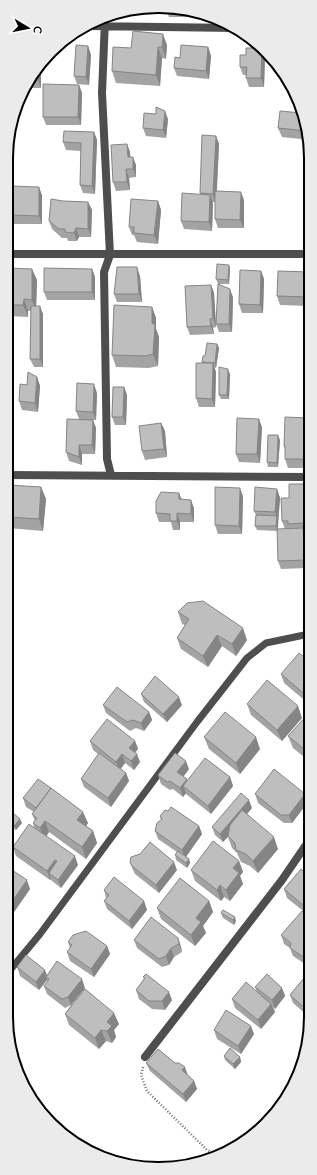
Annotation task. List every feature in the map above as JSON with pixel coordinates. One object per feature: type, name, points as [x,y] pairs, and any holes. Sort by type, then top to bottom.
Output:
[{"type":"street","points":[[109,22],[222,27]]},
{"type":"street","points":[[105,23],[102,93],[110,255],[104,272],[107,459],[111,475]]},
{"type":"street","points":[[13,254],[304,254]]},
{"type":"street","points":[[13,475],[304,477]]},
{"type":"street","points":[[145,1057],[282,880],[304,848]]},
{"type":"lane","points":[[13,967],[40,934],[197,722],[247,658],[266,644],[304,635]]},
{"type":"path","points":[[145,1057],[141,1075],[147,1091],[206,1149],[211,1152]]},
{"type":"building","points":[[133,31],[163,34],[162,47],[158,47],[156,75],[112,71],[113,47],[131,48]]},
{"type":"building","points":[[76,45],[88,46],[86,77],[74,76]]},
{"type":"building","points":[[181,45],[208,47],[206,71],[174,68],[175,57],[180,58]]},
{"type":"building","points":[[246,48],[253,48],[262,57],[261,78],[246,78],[247,67],[240,67],[240,55],[246,55]]},
{"type":"building","points":[[43,84],[79,85],[78,117],[43,117]]},
{"type":"building","points":[[156,107],[165,111],[163,130],[143,128],[144,113],[156,114]]},
{"type":"building","points":[[280,111],[296,112],[301,130],[278,128]]},
{"type":"building","points":[[64,131],[94,132],[92,186],[80,185],[81,143],[63,142]]},
{"type":"building","points":[[202,135],[216,136],[213,194],[200,193]]},
{"type":"building","points":[[127,144],[128,157],[133,157],[133,169],[126,169],[127,182],[113,182],[111,145]]},
{"type":"building","points":[[13,186],[39,187],[39,216],[13,215]]},
{"type":"building","points":[[215,191],[241,192],[240,220],[215,219]]},
{"type":"building","points":[[182,193],[210,195],[209,222],[181,221]]},
{"type":"building","points":[[51,199],[88,202],[88,229],[76,228],[74,233],[65,232],[65,229],[59,229],[49,221]]},
{"type":"building","points":[[131,199],[158,201],[154,235],[134,233],[134,227],[129,227]]},
{"type":"building","points":[[217,264],[229,265],[228,280],[216,279]]},
{"type":"building","points":[[117,267],[137,267],[139,294],[114,294]]},
{"type":"building","points":[[13,268],[32,269],[32,300],[24,299],[23,305],[13,305]]},
{"type":"building","points":[[44,268],[92,269],[92,292],[44,292]]},
{"type":"building","points":[[240,270],[261,271],[260,305],[239,304]]},
{"type":"building","points":[[278,271],[304,272],[304,297],[277,296]]},
{"type":"building","points":[[218,284],[230,289],[229,324],[216,324]]},
{"type":"building","points":[[211,285],[213,318],[210,319],[211,326],[187,327],[185,286]]},
{"type":"building","points":[[114,305],[152,307],[152,323],[155,325],[153,354],[145,356],[112,355]]},
{"type":"building","points":[[31,306],[40,306],[40,359],[30,359]]},
{"type":"building","points":[[207,343],[217,344],[215,363],[202,362],[203,356],[205,356]]},
{"type":"building","points":[[196,363],[213,363],[212,399],[196,398]]},
{"type":"building","points":[[219,367],[228,369],[227,395],[219,395]]},
{"type":"building","points":[[28,372],[37,377],[35,403],[19,401],[20,384],[27,385]]},
{"type":"building","points":[[77,383],[94,384],[93,412],[76,411]]},
{"type":"building","points":[[113,387],[124,387],[123,417],[112,417]]},
{"type":"building","points":[[285,417],[304,418],[304,459],[285,459]]},
{"type":"building","points":[[237,418],[259,419],[257,454],[236,454]]},
{"type":"building","points":[[67,419],[93,420],[92,445],[79,445],[79,457],[66,452]]},
{"type":"building","points":[[161,423],[164,449],[142,451],[139,426]]},
{"type":"building","points":[[268,435],[278,435],[277,463],[267,462]]},
{"type":"building","points":[[289,484],[304,484],[304,523],[288,524],[288,521],[282,521],[281,498],[289,498]]},
{"type":"building","points":[[13,485],[41,487],[39,519],[13,517]]},
{"type":"building","points":[[215,487],[240,488],[239,526],[215,525]]},
{"type":"building","points":[[255,487],[277,489],[275,512],[254,511]]},
{"type":"building","points":[[161,492],[179,493],[179,499],[191,500],[191,514],[177,513],[177,521],[170,521],[170,514],[156,513],[156,501]]},
{"type":"building","points":[[256,515],[277,516],[276,526],[255,526]]},
{"type":"building","points":[[303,528],[304,560],[278,561],[277,529]]},
{"type":"building","points":[[203,601],[243,628],[232,644],[217,635],[203,656],[177,638],[189,619],[178,612],[187,603]]},
{"type":"building","points":[[299,653],[304,657],[304,694],[281,674]]},
{"type":"building","points":[[155,676],[179,697],[163,714],[141,694]]},
{"type":"building","points":[[267,680],[298,706],[277,730],[247,704]]},
{"type":"building","points":[[117,687],[149,712],[141,723],[133,720],[127,722],[103,705]]},
{"type":"building","points":[[225,712],[256,737],[236,763],[204,737]]},
{"type":"building","points":[[304,718],[304,749],[288,736]]},
{"type":"building","points":[[107,719],[135,741],[129,748],[137,754],[131,761],[122,754],[116,762],[90,741]]},
{"type":"building","points":[[99,753],[126,773],[108,798],[81,779]]},
{"type":"building","points":[[175,753],[186,761],[177,772],[187,779],[180,788],[170,781],[167,782],[158,775]]},
{"type":"building","points":[[205,758],[230,777],[208,806],[183,786]]},
{"type":"building","points":[[274,769],[304,793],[304,795],[289,815],[281,815],[255,794]]},
{"type":"building","points":[[38,779],[51,788],[36,808],[23,798]]},
{"type":"building","points":[[51,788],[83,812],[77,820],[93,831],[82,847],[45,821],[40,828],[33,823],[37,818],[32,814]]},
{"type":"building","points":[[241,793],[249,800],[220,834],[212,827]]},
{"type":"building","points":[[171,807],[199,826],[182,850],[155,831],[157,823],[162,819],[160,816],[165,810],[168,811]]},
{"type":"building","points":[[242,810],[274,837],[253,861],[246,854],[236,850],[235,843],[228,836],[230,825]]},
{"type":"building","points":[[13,813],[20,819],[14,826],[13,825]]},
{"type":"building","points":[[29,824],[75,856],[58,880],[49,873],[57,861],[55,860],[47,871],[13,847]]},
{"type":"building","points":[[213,841],[239,861],[233,868],[239,873],[226,890],[220,885],[217,890],[191,870]]},
{"type":"building","points":[[150,842],[174,862],[156,885],[132,866],[130,862],[131,857],[140,854]]},
{"type":"building","points":[[178,851],[189,859],[186,863],[175,855]]},
{"type":"building","points":[[301,869],[304,872],[304,906],[284,889]]},
{"type":"building","points":[[13,871],[27,880],[13,900]]},
{"type":"building","points":[[114,877],[144,901],[129,921],[104,901],[109,895],[104,890]]},
{"type":"building","points":[[180,878],[209,901],[196,918],[201,922],[191,935],[157,908]]},
{"type":"building","points":[[223,910],[235,917],[233,920],[221,913]]},
{"type":"building","points":[[302,911],[304,913],[304,957],[290,948],[291,943],[281,935]]},
{"type":"building","points":[[151,917],[178,938],[179,944],[171,948],[166,956],[159,959],[134,940]]},
{"type":"building","points":[[86,931],[107,946],[91,969],[67,952],[72,945],[68,942],[73,935]]},
{"type":"building","points":[[26,955],[45,970],[36,982],[17,967]]},
{"type":"building","points":[[57,961],[82,979],[68,997],[62,999],[44,986],[49,979],[46,977]]},
{"type":"building","points":[[146,974],[169,992],[162,1001],[149,1001],[136,990],[145,978],[143,977]]},
{"type":"building","points":[[267,974],[282,988],[272,1000],[255,987]]},
{"type":"building","points":[[304,978],[304,1007],[290,995]]},
{"type":"building","points":[[246,982],[271,1004],[258,1020],[232,999]]},
{"type":"building","points":[[85,989],[114,1013],[107,1022],[112,1026],[107,1031],[101,1030],[95,1038],[65,1014]]},
{"type":"building","points":[[226,1010],[251,1026],[238,1046],[214,1030]]},
{"type":"building","points":[[230,1048],[240,1057],[233,1064],[224,1056]]},
{"type":"building","points":[[158,1049],[175,1063],[179,1063],[185,1067],[182,1070],[194,1081],[183,1094],[146,1063]]}]
